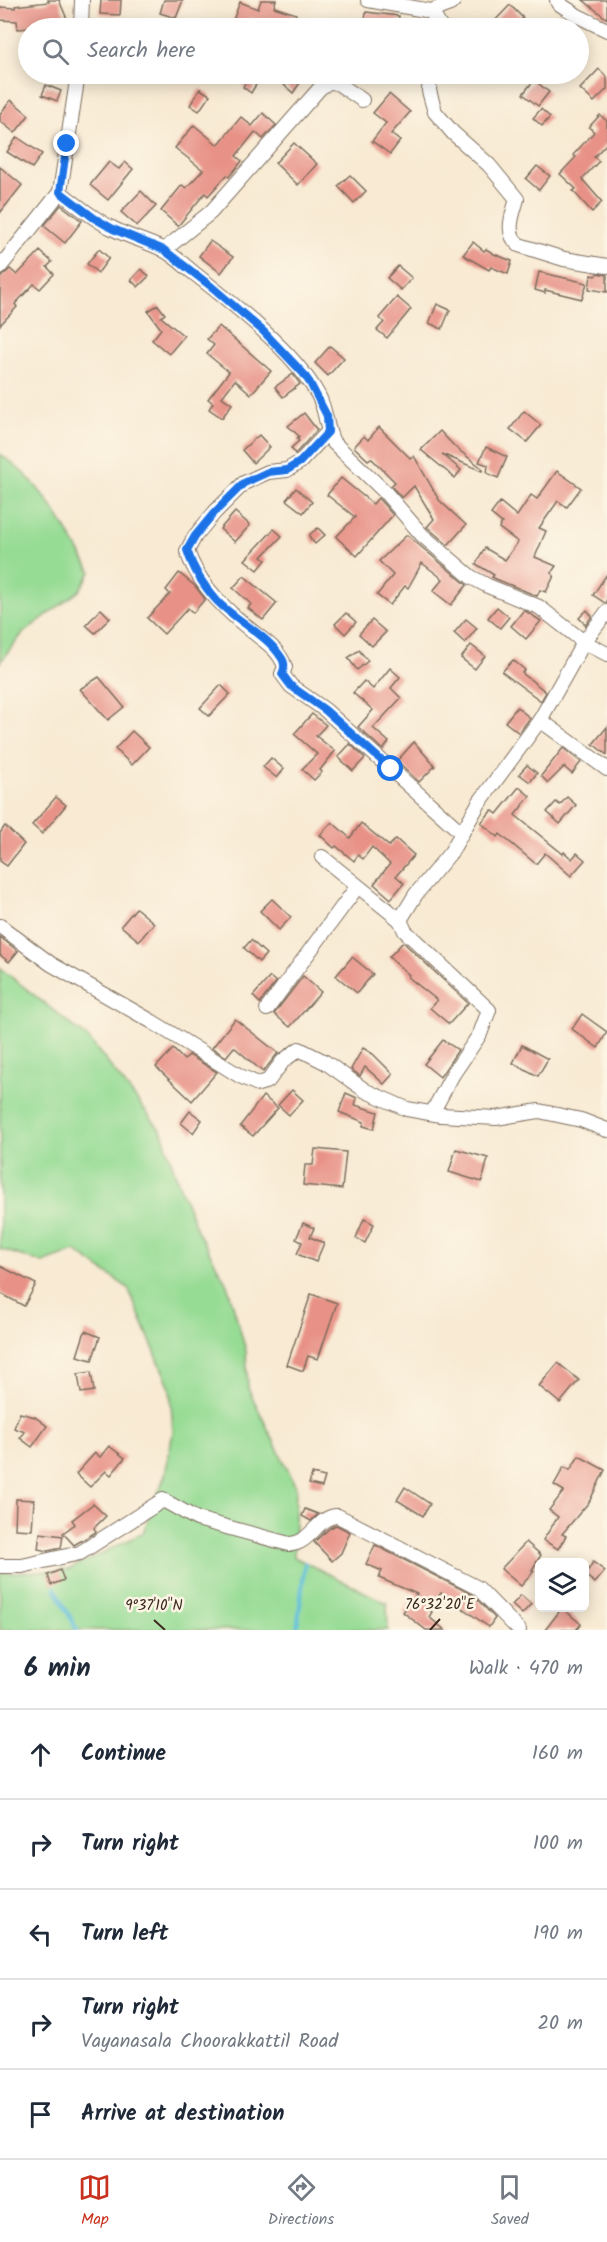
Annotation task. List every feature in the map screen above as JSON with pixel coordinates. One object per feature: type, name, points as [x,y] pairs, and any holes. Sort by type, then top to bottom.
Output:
[{"type":"street","points":[[81,18],[82,0]]},
{"type":"street","points":[[368,0],[431,11],[450,4],[454,0]]},
{"type":"street","points":[[557,0],[558,3],[582,18]]},
{"type":"street","points":[[431,11],[435,18]]},
{"type":"street","points":[[589,21],[607,30]]},
{"type":"street","points":[[0,267],[60,192],[76,84]]},
{"type":"street","points":[[164,250],[211,212],[326,84]]},
{"type":"street","points":[[339,84],[362,100]]},
{"type":"street","points":[[429,84],[435,112],[453,133],[489,165],[517,199],[510,226],[513,240],[519,245],[564,259],[607,266]]},
{"type":"street","points":[[60,192],[94,218],[113,229],[164,250],[263,331],[303,373],[327,416],[328,432],[333,442],[385,492],[422,535],[471,577],[538,607],[584,642],[607,654]]},
{"type":"street","points":[[328,432],[300,462],[287,470],[268,472],[244,483],[195,536],[187,550],[190,559],[218,601],[282,657],[285,667],[282,674],[291,686],[325,710],[462,833]]},
{"type":"street","points":[[400,920],[416,894],[451,852],[478,803],[540,720],[584,642],[607,612]]},
{"type":"street","points":[[540,720],[607,769]]},
{"type":"street","points":[[322,857],[400,920],[405,931],[489,1010],[480,1034],[453,1074],[432,1113]]},
{"type":"street","points":[[267,1009],[357,887]]},
{"type":"street","points":[[0,926],[51,964],[151,1021],[240,1076],[258,1084],[268,1081],[283,1061],[298,1049],[325,1062],[366,1091],[407,1109],[496,1118],[539,1111],[581,1120],[607,1130]]},
{"type":"street","points":[[0,1566],[22,1566],[80,1553],[163,1500],[197,1519],[289,1544],[302,1541],[327,1519],[338,1516],[478,1588],[519,1630]]},
{"type":"green space","points":[[0,454],[29,479],[52,507],[91,572],[79,591],[23,633],[0,662]]},
{"type":"green space","points":[[0,968],[88,1038],[162,1132],[197,1230],[227,1284],[246,1351],[248,1388],[296,1487],[294,1557],[387,1603],[388,1630],[0,1630],[0,1573],[68,1570],[143,1533],[165,1475],[173,1432],[170,1388],[128,1288],[75,1251],[43,1263],[0,1249]]},
{"type":"building","points":[[48,0],[59,0],[67,18],[18,18],[18,29],[17,21],[0,20],[0,7],[15,8],[15,6],[49,2]]},
{"type":"building","points":[[101,0],[121,0],[120,15],[100,14]]},
{"type":"building","points":[[164,0],[183,0],[176,18],[160,13]]},
{"type":"building","points":[[261,0],[276,0],[274,7],[296,14],[295,18],[234,18],[240,2],[258,9]]},
{"type":"building","points":[[583,0],[607,0],[607,19]]},
{"type":"building","points":[[510,5],[523,18],[498,18]]},
{"type":"building","points":[[366,12],[399,16],[399,18],[365,18]]},
{"type":"building","points":[[599,69],[607,77],[607,89],[594,102],[580,89],[585,84],[589,84],[589,80]]},
{"type":"building","points":[[245,84],[256,84],[251,93],[243,87]]},
{"type":"building","points":[[283,84],[299,84],[293,93]]},
{"type":"building","points":[[531,84],[539,84],[549,92],[538,106],[523,94]]},
{"type":"building","points":[[46,85],[61,91],[57,101],[42,95]]},
{"type":"building","points":[[200,89],[210,95],[199,111],[190,105]]},
{"type":"building","points":[[389,94],[410,112],[391,134],[400,141],[390,154],[372,141],[386,123],[373,113]]},
{"type":"building","points":[[11,100],[29,115],[15,133],[0,121],[0,114]]},
{"type":"building","points":[[541,109],[550,117],[542,126],[533,118]]},
{"type":"building","points":[[263,113],[276,125],[263,139],[255,132],[236,156],[242,161],[229,177],[227,175],[208,196],[205,193],[178,226],[161,211],[182,185],[186,188],[203,170],[175,148],[194,125],[218,145],[241,117],[252,126]]},
{"type":"building","points":[[600,115],[607,121],[607,143],[594,157],[599,161],[582,179],[602,202],[592,212],[573,191],[576,189],[560,174],[576,157],[573,155],[594,132],[589,127]]},
{"type":"building","points":[[17,137],[42,154],[32,168],[7,152]]},
{"type":"building","points":[[294,143],[317,164],[298,185],[275,163]]},
{"type":"building","points":[[109,162],[119,169],[125,162],[133,169],[108,200],[90,185]]},
{"type":"building","points":[[537,166],[550,176],[539,190],[526,179]]},
{"type":"building","points":[[0,167],[22,185],[0,213]]},
{"type":"building","points":[[350,175],[366,191],[354,203],[338,186]]},
{"type":"building","points":[[141,191],[156,206],[137,226],[121,212]]},
{"type":"building","points":[[61,205],[82,221],[65,243],[44,226]]},
{"type":"building","points":[[210,241],[233,257],[221,273],[199,256]]},
{"type":"building","points":[[473,242],[484,251],[486,249],[512,261],[508,274],[491,267],[489,270],[463,255]]},
{"type":"building","points":[[99,249],[109,258],[98,273],[87,264]]},
{"type":"building","points":[[40,251],[52,262],[47,267],[54,274],[40,289],[34,284],[15,304],[17,307],[0,325],[0,278],[10,269],[17,275]]},
{"type":"building","points":[[398,266],[412,278],[401,290],[387,278]]},
{"type":"building","points":[[141,269],[149,276],[138,287],[131,280]]},
{"type":"building","points":[[539,272],[587,283],[582,299],[545,290],[545,293],[535,290]]},
{"type":"building","points":[[597,273],[607,275],[607,292],[589,289],[591,275],[596,276]]},
{"type":"building","points":[[397,297],[411,309],[387,338],[377,330],[384,322],[379,318]]},
{"type":"building","points":[[437,304],[450,310],[442,329],[429,323]]},
{"type":"building","points":[[158,305],[165,314],[161,317],[184,336],[169,354],[152,340],[161,329],[148,311]]},
{"type":"building","points":[[219,326],[271,371],[251,394],[235,380],[222,397],[232,404],[222,418],[209,409],[213,403],[208,399],[229,372],[207,354],[214,345],[207,339]]},
{"type":"building","points":[[330,346],[344,358],[328,376],[315,363]]},
{"type":"building","points":[[293,374],[300,384],[283,397],[275,387]]},
{"type":"building","points":[[524,411],[541,425],[527,442],[510,429]]},
{"type":"building","points":[[304,413],[317,430],[295,454],[291,448],[299,441],[297,439],[299,436],[288,426]]},
{"type":"building","points":[[379,427],[411,459],[414,456],[439,500],[466,525],[448,545],[427,527],[434,519],[414,486],[402,498],[391,486],[395,482],[371,458],[368,460],[354,447],[364,436],[368,440]]},
{"type":"building","points":[[440,431],[455,447],[483,469],[482,471],[442,454],[461,470],[455,478],[421,450]]},
{"type":"building","points":[[259,435],[270,447],[253,463],[242,450]]},
{"type":"building","points":[[486,447],[507,457],[498,478],[487,473],[488,465],[479,462]]},
{"type":"building","points":[[557,471],[581,488],[567,507],[558,501],[539,528],[546,531],[535,557],[556,566],[551,573],[554,576],[546,592],[540,590],[537,596],[492,577],[494,575],[476,564],[485,548],[505,560],[518,542],[499,528],[502,523],[491,514],[500,502],[517,516],[531,495],[537,499]]},
{"type":"building","points":[[341,478],[373,504],[378,498],[393,515],[357,556],[336,537],[355,517],[327,495]]},
{"type":"building","points":[[296,488],[312,502],[303,513],[286,500]]},
{"type":"building","points":[[235,512],[250,525],[235,542],[220,529]]},
{"type":"building","points":[[318,528],[325,535],[315,544],[310,534]]},
{"type":"building","points":[[274,529],[282,536],[262,557],[266,560],[258,570],[245,560]]},
{"type":"building","points":[[407,535],[467,585],[451,605],[433,591],[443,579],[422,563],[408,588],[405,586],[390,605],[377,595],[393,575],[379,561]]},
{"type":"building","points":[[179,573],[195,586],[205,599],[193,613],[188,608],[164,634],[147,618],[170,594],[166,590]]},
{"type":"building","points":[[607,574],[607,603],[605,603],[593,595]]},
{"type":"building","points":[[244,576],[277,603],[263,620],[248,608],[251,604],[233,588]]},
{"type":"building","points":[[497,607],[509,617],[500,628],[488,618]]},
{"type":"building","points":[[101,609],[110,618],[95,633],[86,625]]},
{"type":"building","points":[[524,610],[541,621],[526,639],[511,626]]},
{"type":"building","points":[[587,610],[592,616],[586,625],[579,618]]},
{"type":"building","points":[[346,613],[356,622],[345,634],[335,624]]},
{"type":"building","points":[[466,619],[477,628],[465,643],[454,633]]},
{"type":"building","points":[[372,620],[386,632],[372,646],[359,634]]},
{"type":"building","points":[[471,645],[485,656],[475,669],[461,658]]},
{"type":"building","points":[[359,650],[368,661],[357,670],[348,658]]},
{"type":"building","points":[[513,660],[525,670],[522,673],[546,692],[541,701],[502,672]]},
{"type":"building","points":[[390,668],[400,677],[391,688],[401,698],[373,728],[389,742],[383,750],[358,727],[373,710],[353,693],[364,681],[373,689]]},
{"type":"building","points":[[99,677],[124,707],[108,720],[80,689]]},
{"type":"building","points":[[221,685],[230,694],[209,716],[200,708]]},
{"type":"building","points":[[517,707],[530,718],[519,733],[505,722]]},
{"type":"building","points":[[312,714],[326,725],[316,736],[335,751],[314,780],[302,769],[317,754],[294,734]]},
{"type":"building","points":[[607,727],[607,755],[593,744]]},
{"type":"building","points":[[132,731],[149,747],[132,765],[115,749]]},
{"type":"building","points":[[414,742],[435,766],[419,782],[397,761]]},
{"type":"building","points":[[350,744],[365,758],[353,771],[338,757]]},
{"type":"building","points":[[563,748],[581,762],[572,774],[564,767],[548,783],[541,776]]},
{"type":"building","points":[[271,758],[284,769],[277,778],[263,767]]},
{"type":"building","points":[[527,765],[537,773],[530,782],[519,774]]},
{"type":"building","points":[[519,787],[530,796],[515,815],[563,854],[564,852],[572,859],[577,853],[585,860],[571,876],[545,853],[536,864],[500,834],[498,837],[481,823],[492,810],[497,814]]},
{"type":"building","points":[[56,797],[66,805],[42,834],[32,825]]},
{"type":"building","points":[[567,797],[576,805],[560,824],[547,812],[556,802],[560,805]]},
{"type":"building","points":[[332,822],[350,838],[361,823],[389,846],[396,839],[414,855],[396,876],[404,883],[391,899],[374,884],[390,864],[372,847],[363,859],[358,855],[354,861],[336,846],[334,848],[320,835]]},
{"type":"building","points":[[5,826],[24,844],[7,866],[0,861],[0,833]]},
{"type":"building","points":[[272,899],[291,917],[279,930],[260,911]]},
{"type":"building","points":[[136,908],[154,923],[139,941],[121,926]]},
{"type":"building","points":[[0,937],[18,951],[9,962],[0,955]]},
{"type":"building","points":[[251,940],[266,954],[259,962],[244,948]]},
{"type":"building","points":[[403,942],[468,1003],[449,1024],[430,1008],[437,1000],[408,977],[409,975],[389,957]]},
{"type":"building","points":[[352,957],[373,974],[357,993],[336,976]]},
{"type":"building","points":[[303,976],[321,992],[290,1027],[274,1014]]},
{"type":"building","points":[[270,977],[276,982],[260,1003],[253,996]]},
{"type":"building","points":[[582,1014],[607,1032],[598,1048],[572,1029]]},
{"type":"building","points":[[235,1019],[278,1053],[263,1072],[234,1047],[226,1057],[212,1048]]},
{"type":"building","points":[[443,1040],[458,1050],[440,1077],[424,1064]]},
{"type":"building","points":[[522,1045],[548,1059],[538,1076],[513,1063]]},
{"type":"building","points":[[363,1048],[373,1054],[393,1074],[384,1084],[365,1067],[360,1076],[351,1069]]},
{"type":"building","points":[[173,1049],[184,1060],[189,1055],[217,1072],[192,1101],[156,1067]]},
{"type":"building","points":[[292,1090],[303,1100],[289,1115],[278,1105]]},
{"type":"building","points":[[346,1093],[357,1098],[355,1105],[378,1112],[374,1129],[363,1126],[364,1122],[339,1112]]},
{"type":"building","points":[[263,1096],[278,1108],[253,1136],[240,1126]]},
{"type":"building","points":[[190,1111],[202,1120],[193,1133],[181,1123]]},
{"type":"building","points":[[315,1149],[346,1152],[342,1189],[303,1185],[305,1165],[313,1165]]},
{"type":"building","points":[[456,1149],[488,1158],[482,1182],[449,1172]]},
{"type":"building","points":[[364,1219],[374,1224],[365,1243],[356,1238]]},
{"type":"building","points":[[303,1223],[314,1228],[310,1237],[324,1243],[316,1262],[297,1254],[302,1242],[296,1239]]},
{"type":"building","points":[[0,1266],[36,1284],[24,1306],[0,1293]]},
{"type":"building","points":[[311,1294],[337,1303],[318,1359],[308,1356],[303,1371],[287,1365]]},
{"type":"building","points":[[85,1331],[100,1337],[92,1360],[77,1356]]},
{"type":"building","points":[[558,1363],[579,1380],[560,1403],[539,1386]]},
{"type":"building","points":[[91,1372],[94,1391],[81,1393],[78,1374]]},
{"type":"building","points":[[20,1413],[35,1417],[47,1426],[32,1447],[20,1438],[25,1432],[14,1428]]},
{"type":"building","points":[[109,1446],[125,1458],[111,1475],[106,1471],[90,1487],[76,1474],[95,1453],[100,1457]]},
{"type":"building","points":[[579,1456],[605,1470],[589,1502],[562,1534],[566,1536],[558,1549],[543,1540],[558,1517],[549,1510],[564,1491],[554,1485],[564,1467],[570,1470]]},
{"type":"building","points":[[312,1474],[325,1477],[322,1487],[309,1484]]},
{"type":"building","points":[[405,1487],[430,1504],[423,1516],[397,1500]]},
{"type":"building","points":[[16,1499],[34,1500],[32,1530],[15,1529]]},
{"type":"building","points":[[93,1504],[106,1516],[94,1528],[96,1532],[74,1545],[63,1533],[75,1524],[72,1520]]},
{"type":"building","points":[[305,1509],[318,1514],[311,1521],[302,1516]]},
{"type":"building","points":[[336,1525],[350,1532],[341,1553],[332,1561],[314,1542]]},
{"type":"building","points":[[40,1533],[63,1536],[61,1548],[48,1551],[38,1549]]},
{"type":"building","points":[[526,1542],[541,1555],[539,1558],[535,1558],[532,1570],[534,1571],[521,1586],[501,1569]]},
{"type":"building","points":[[375,1545],[473,1595],[495,1618],[489,1627],[441,1593],[428,1609],[432,1612],[429,1617],[445,1630],[426,1630],[403,1612],[417,1594],[379,1578],[382,1571],[366,1564]]},
{"type":"building","points":[[593,1562],[605,1571],[595,1583],[589,1578],[589,1568]]},
{"type":"building","points":[[60,1570],[64,1580],[51,1585],[48,1575]]},
{"type":"building","points":[[521,1595],[531,1604],[522,1614],[512,1605]]},
{"type":"building","points":[[559,1612],[567,1612],[581,1624],[576,1630],[545,1630]]},
{"type":"waterway","points":[[297,1630],[305,1563]]},
{"type":"waterway","points":[[55,1588],[77,1630]]},
{"type":"route","points":[[67,144],[60,192],[94,218],[113,229],[164,250],[212,287],[263,331],[303,373],[318,395],[327,416],[328,432],[300,462],[287,470],[268,472],[244,483],[214,513],[187,550],[199,576],[218,601],[282,657],[285,667],[282,674],[291,686],[325,710],[391,769]]}]
